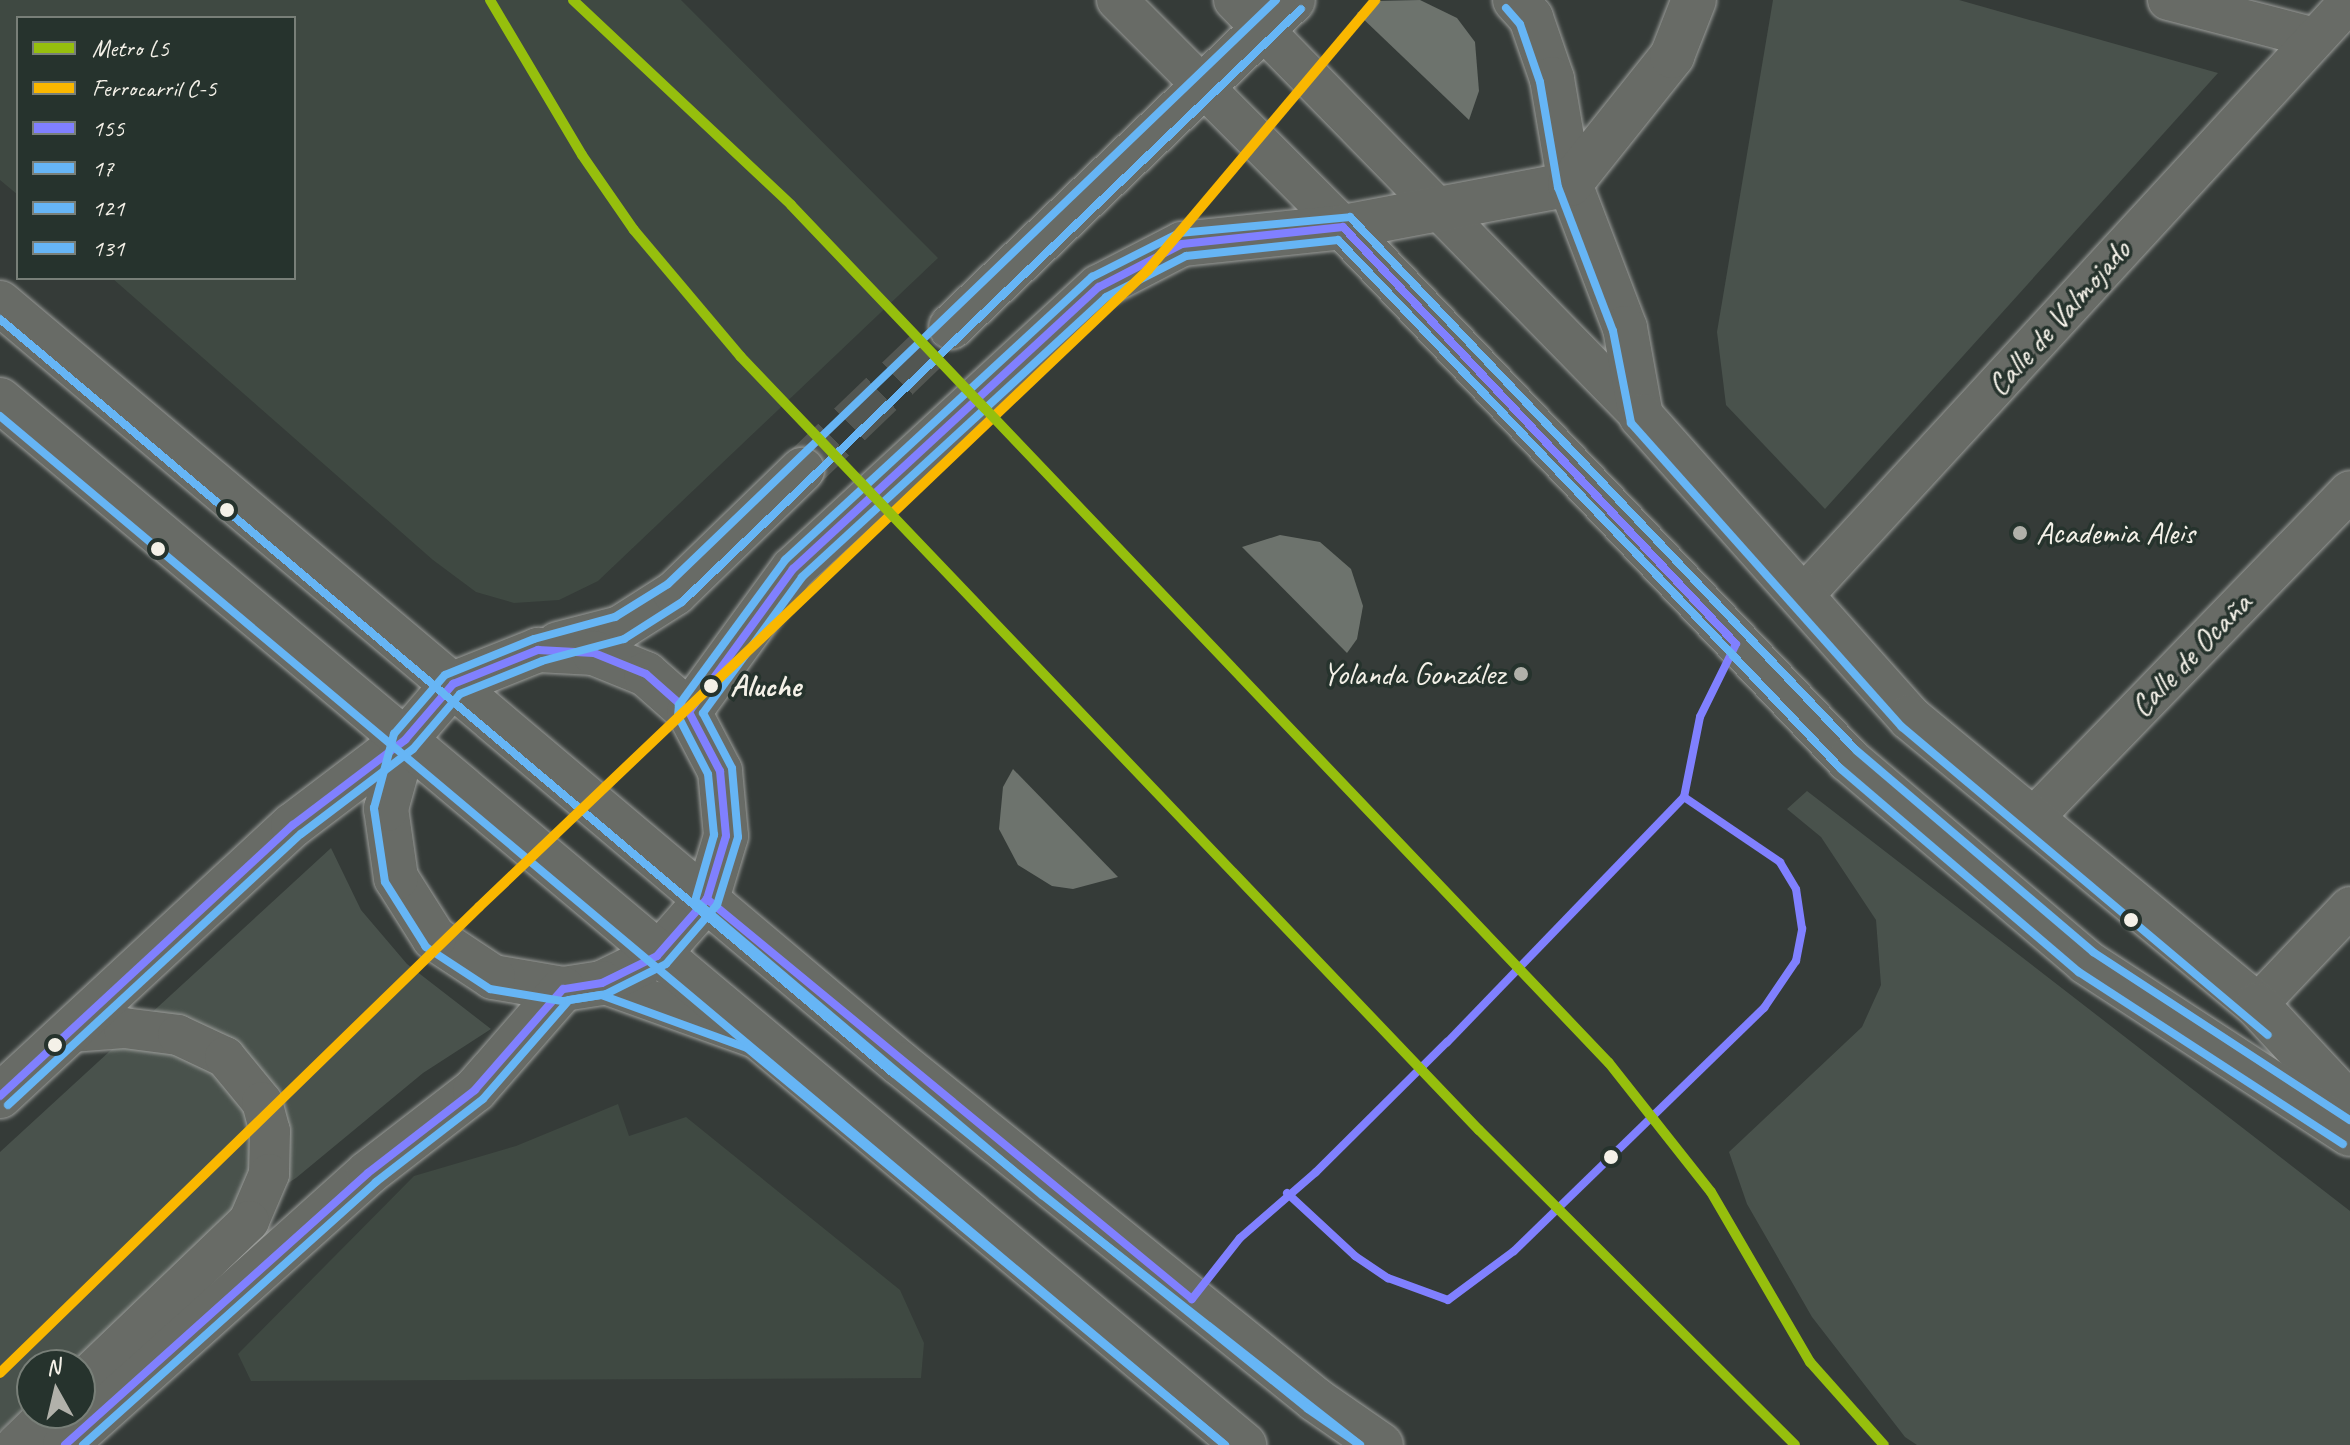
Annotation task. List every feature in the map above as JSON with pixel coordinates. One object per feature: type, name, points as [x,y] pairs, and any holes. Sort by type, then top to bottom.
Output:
[{"type":"street","points":[[1117,0],[1343,227],[1849,760],[2086,962],[2350,1134]]},
{"type":"street","points":[[1515,0],[1531,18],[1552,79],[1570,184],[1620,314],[1641,416]]},
{"type":"street","points":[[689,712],[793,569],[1099,287],[1182,244],[1343,227],[1570,184],[1672,56],[1694,0]]},
{"type":"street","points":[[2168,0],[2315,38]]},
{"type":"street","name":"Calle de Valmojado","points":[[1801,598],[2350,1]]},
{"type":"street","points":[[951,327],[1200,85],[1264,9],[1442,207],[1641,416],[1910,718],[2257,1005],[2350,1105]]},
{"type":"street","points":[[0,303],[1050,1186],[1316,1400],[1381,1445]]},
{"type":"street","points":[[0,400],[753,1037],[1244,1445]]},
{"type":"street","points":[[0,1096],[293,825],[405,740],[453,684],[538,650],[620,628],[675,593],[802,470]]},
{"type":"street","name":"Calle de Ocaña","points":[[2033,818],[2350,491]]},
{"type":"street","points":[[65,1445],[368,1173],[475,1090],[582,986],[657,956],[707,899],[726,836],[720,771],[689,712],[646,674],[594,653],[538,650]]},
{"type":"street","points":[[405,740],[386,809],[396,878],[434,938],[493,977],[582,986],[753,1037]]},
{"type":"street","points":[[2257,1005],[2350,907]]},
{"type":"street","points":[[71,1032],[124,1028],[178,1035],[225,1057],[262,1102],[270,1131],[269,1174],[249,1221],[96,1368]]},
{"type":"street","points":[[16,1445],[32,1429]]},
{"type":"shaded area","points":[[0,0],[681,0],[938,258],[598,581],[559,600],[514,603],[476,592],[433,560],[114,280],[296,280],[296,16],[16,16],[16,193],[0,180]]},
{"type":"shaded area","points":[[1420,0],[1457,18],[1475,42],[1479,91],[1469,120],[1357,13],[1375,1]]},
{"type":"shaded area","points":[[1773,0],[1959,0],[2218,73],[1825,509],[1726,405],[1717,332]]},
{"type":"shaded area","points":[[1280,535],[1320,542],[1351,569],[1363,606],[1357,639],[1347,653],[1242,547]]},
{"type":"shaded area","points":[[1013,769],[1118,877],[1073,889],[1052,886],[1018,865],[999,829],[1003,787]]},
{"type":"shaded area","points":[[1807,791],[2350,1211],[2350,1445],[1917,1445],[1905,1437],[1812,1317],[1747,1204],[1729,1152],[1862,1027],[1881,985],[1876,920],[1821,837],[1787,809]]},
{"type":"shaded area","points":[[331,848],[361,910],[407,964],[491,1029],[423,1073],[296,1178],[220,1226],[88,1349],[16,1349],[16,1416],[0,1431],[0,1152]]},
{"type":"shaded area","points":[[618,1104],[629,1136],[686,1117],[900,1290],[924,1343],[921,1378],[251,1381],[238,1354],[414,1176],[516,1146]]},
{"type":"tunnel","points":[[802,470],[951,327]]},
{"type":"metro line","name":"L5","points":[[490,0],[582,155],[634,230],[740,356],[1479,1130],[1795,1445]]},
{"type":"metro line","name":"L5","points":[[573,0],[791,205],[1609,1063],[1711,1192],[1810,1362],[1884,1445]]},
{"type":"rail line","name":"C-5","points":[[0,1373],[479,907],[1148,270],[1375,0]]},
{"type":"transit line","name":"121","points":[[1225,1445],[747,1048],[601,995],[562,1001],[490,989],[426,947],[385,882],[374,808],[394,734],[445,675],[534,639],[615,617],[668,584],[1276,0]]},
{"type":"transit line","name":"17","points":[[1506,8],[1520,24],[1540,82],[1558,187],[1613,331],[1631,423],[1902,727],[2268,1035]]},
{"type":"transit line","name":"17","points":[[8,1105],[301,834],[413,749],[460,694],[542,661],[624,639],[682,602],[1301,9]]},
{"type":"transit line","name":"121","points":[[1360,1445],[1042,1195],[695,901],[714,835],[708,774],[678,716],[679,705],[785,560],[1092,277],[1179,233],[1350,217],[1857,751],[2093,952],[2350,1120]]},
{"type":"transit line","name":"155","points":[[689,712],[793,569],[1099,287],[1182,244],[1343,227],[1736,644],[1700,717],[1684,797],[1447,1042],[1316,1172],[1240,1238],[1192,1299],[707,899]]},
{"type":"transit line","name":"17","points":[[83,1445],[376,1182],[483,1099],[569,1000],[606,994],[666,964],[717,905],[738,837],[732,768],[703,713],[802,577],[1106,297],[1186,256],[1338,240],[1841,769],[2079,972],[2343,1144]]},
{"type":"transit line","name":"131","points":[[0,319],[893,1073],[1308,1409],[1360,1445]]},
{"type":"transit line","name":"131","points":[[0,416],[1225,1445]]},
{"type":"transit line","name":"155","points":[[0,1096],[293,825],[405,740],[453,684],[538,650],[594,653],[646,674],[689,712],[720,771],[726,836],[707,899],[657,956],[602,983],[563,989],[475,1090],[368,1173],[65,1445]]},
{"type":"transit line","name":"155","points":[[1287,1193],[1355,1256],[1388,1278],[1448,1300],[1514,1251],[1764,1008],[1796,961],[1802,929],[1796,889],[1780,862],[1684,797]]},
{"type":"place","name":"Academia Aleis","points":[[2020,533]]},
{"type":"place","name":"Yolanda González","points":[[1521,674]]},
{"type":"place","name":"Aluche","points":[[711,686]]}]
